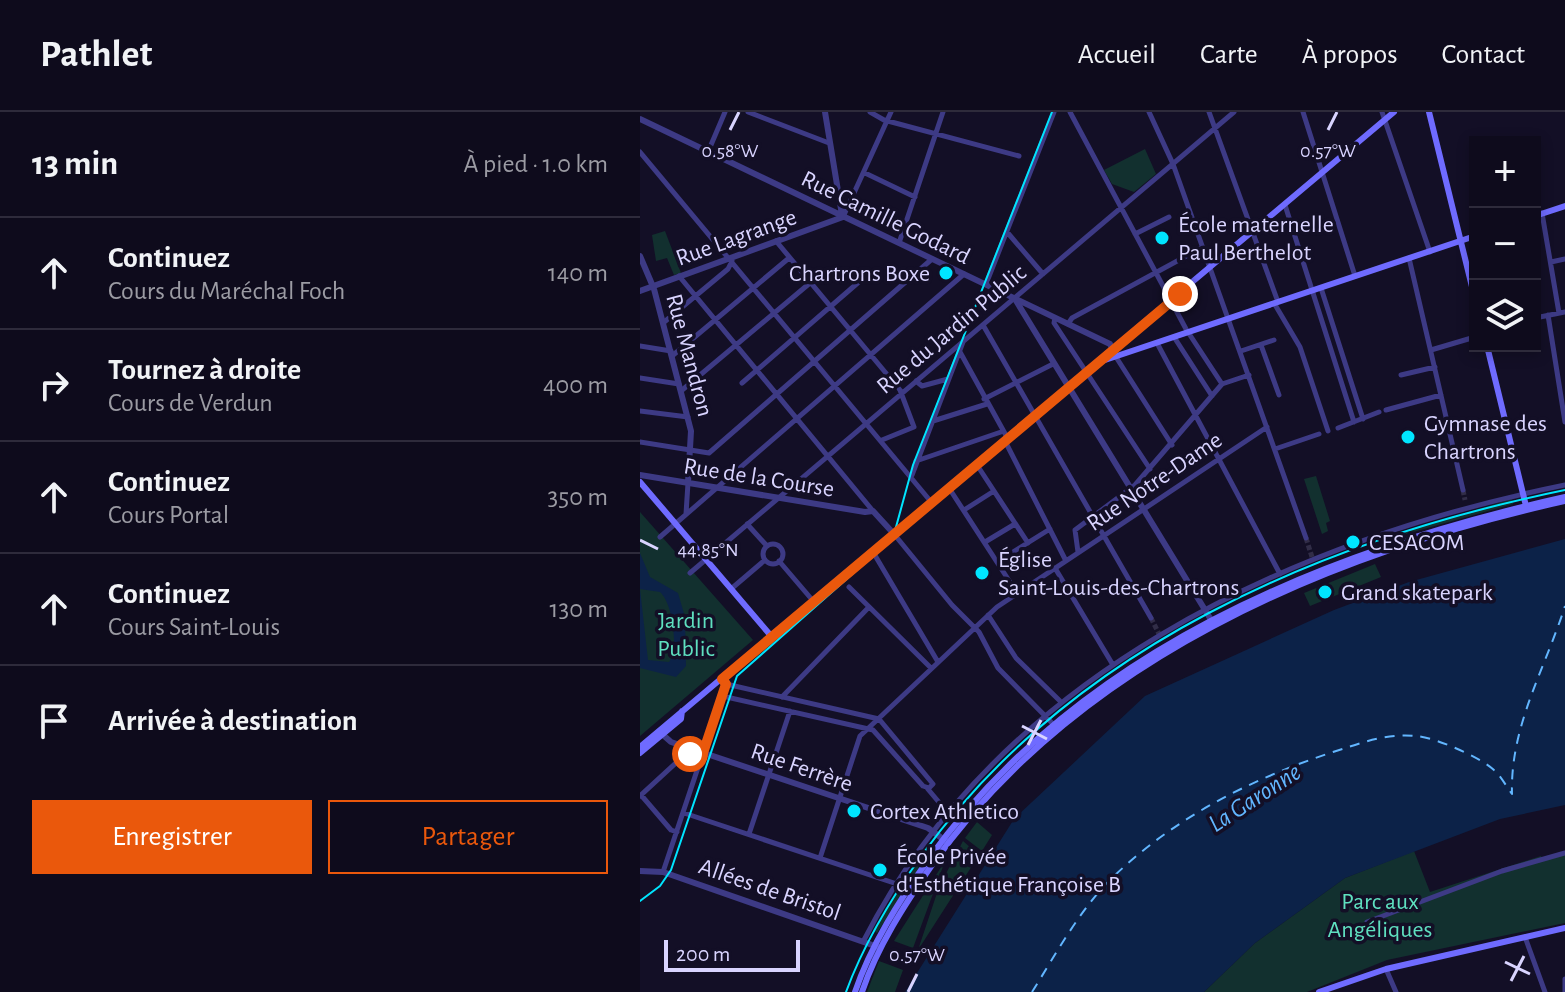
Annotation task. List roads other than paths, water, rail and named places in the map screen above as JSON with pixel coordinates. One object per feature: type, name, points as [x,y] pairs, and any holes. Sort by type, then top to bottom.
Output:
[{"type":"main road","points":[[1115,353],[1171,301],[1323,173],[1384,116],[1394,112]]},
{"type":"main road","points":[[1429,112],[1470,280]]},
{"type":"main road","points":[[1541,213],[1565,206]]},
{"type":"main road","points":[[640,747],[724,681],[1098,362],[1115,353],[1157,343],[1469,238]]},
{"type":"main road","points":[[1488,352],[1527,508]]},
{"type":"main road","points":[[640,482],[772,637]]},
{"type":"main road","points":[[855,992],[878,947],[946,841],[1016,761],[1055,726],[1213,624],[1397,545],[1565,499]]},
{"type":"main road","points":[[640,753],[681,719],[682,711]]},
{"type":"main road","points":[[1319,992],[1386,969],[1565,928]]},
{"type":"main road","points":[[862,992],[878,947]]},
{"type":"street","points":[[708,152],[725,112]]},
{"type":"street","points":[[748,112],[829,143]]},
{"type":"street","points":[[825,112],[838,205],[843,217]]},
{"type":"street","points":[[870,112],[887,121],[1019,156]]},
{"type":"street","points":[[843,217],[891,112]]},
{"type":"street","points":[[899,243],[943,112]]},
{"type":"street","points":[[986,284],[1054,112]]},
{"type":"street","points":[[1070,112],[1171,301],[1222,384]]},
{"type":"street","points":[[1149,112],[1173,164],[1306,538]]},
{"type":"street","points":[[1209,112],[1276,303],[1300,347],[1328,431]]},
{"type":"street","name":"Rue du Jardin Public","points":[[690,573],[1234,112]]},
{"type":"street","points":[[1303,112],[1355,276]]},
{"type":"street","points":[[1384,116],[1430,252]]},
{"type":"street","name":"Rue Camille Godard","points":[[640,119],[1068,324],[1115,353]]},
{"type":"street","points":[[640,152],[868,422],[932,503]]},
{"type":"street","points":[[865,173],[915,197]]},
{"type":"street","points":[[1285,205],[1354,422]]},
{"type":"street","name":"Rue Lagrange","points":[[640,291],[843,217]]},
{"type":"street","points":[[1135,234],[1169,217]]},
{"type":"street","points":[[1541,222],[1562,313],[1541,317]]},
{"type":"street","points":[[1007,232],[1043,274]]},
{"type":"street","points":[[776,241],[901,394],[913,428],[882,440]]},
{"type":"street","points":[[1068,324],[1072,318],[1203,247]]},
{"type":"street","name":"Rue Mandron","points":[[640,256],[653,286],[688,417],[690,450],[686,515]]},
{"type":"street","points":[[640,346],[671,353],[715,322],[789,258]]},
{"type":"street","points":[[1409,258],[1463,490]]},
{"type":"street","points":[[640,442],[709,453],[932,259]]},
{"type":"street","points":[[1551,262],[1565,259]]},
{"type":"street","points":[[663,323],[695,298],[731,260]]},
{"type":"street","points":[[660,537],[964,274]]},
{"type":"street","points":[[679,276],[975,629],[998,668],[1055,726]]},
{"type":"street","points":[[742,383],[860,281]]},
{"type":"street","points":[[640,378],[680,387],[736,346],[810,283]]},
{"type":"street","points":[[1321,288],[1363,419]]},
{"type":"street","points":[[1015,298],[1213,624]]},
{"type":"street","points":[[1548,315],[1565,422]]},
{"type":"street","points":[[1055,318],[1054,323],[1150,469]]},
{"type":"street","points":[[983,325],[1151,618]]},
{"type":"street","points":[[1174,337],[1212,396]]},
{"type":"street","points":[[1431,350],[1469,339]]},
{"type":"street","points":[[1241,351],[1274,340]]},
{"type":"street","points":[[911,475],[964,341]]},
{"type":"street","points":[[1157,343],[1280,574]]},
{"type":"street","points":[[1261,345],[1279,395]]},
{"type":"street","points":[[960,351],[1066,561]]},
{"type":"street","points":[[1115,353],[1172,445]]},
{"type":"street","points":[[932,422],[986,401],[1053,364]]},
{"type":"street","points":[[1401,375],[1435,367]]},
{"type":"street","points":[[1078,553],[1075,530],[1131,488],[1172,445],[1222,384],[1249,375]]},
{"type":"street","points":[[916,381],[922,386],[949,378]]},
{"type":"street","points":[[1275,449],[1382,411],[1441,395]]},
{"type":"street","points":[[640,411],[688,417]]},
{"type":"street","name":"Rue Notre-Dame","points":[[868,728],[988,615],[1017,593],[1267,427]]},
{"type":"street","points":[[916,461],[1001,432]]},
{"type":"street","points":[[977,465],[1028,543]]},
{"type":"street","name":"Rue de la Course","points":[[640,475],[873,511]]},
{"type":"street","points":[[864,940],[933,832],[1005,750],[1060,701],[1113,665],[1206,610],[1313,558],[1466,508],[1565,485]]},
{"type":"street","points":[[949,488],[1017,593]]},
{"type":"street","points":[[964,510],[994,491]]},
{"type":"street","points":[[1465,500],[1466,508]]},
{"type":"street","points":[[985,542],[1015,523]]},
{"type":"street","points":[[747,524],[767,546],[780,547],[783,556],[779,561]]},
{"type":"street","points":[[997,562],[1050,529]]},
{"type":"street","points":[[1393,531],[1397,545]]},
{"type":"street","points":[[765,560],[763,554],[767,546]]},
{"type":"street","points":[[873,552],[938,662]]},
{"type":"street","points":[[731,589],[765,560],[779,561],[814,602]]},
{"type":"street","points":[[1055,568],[1113,665]]},
{"type":"street","points":[[849,587],[931,668]]},
{"type":"street","points":[[782,697],[869,607]]},
{"type":"street","points":[[988,615],[1016,658],[1060,701]]},
{"type":"street","points":[[663,872],[722,696],[724,681],[879,719],[932,778],[933,784],[927,788]]},
{"type":"street","points":[[722,696],[868,728],[948,813]]},
{"type":"street","points":[[749,834],[790,711]]},
{"type":"street","points":[[661,735],[670,721]]},
{"type":"street","points":[[820,858],[860,736],[868,728]]},
{"type":"street","name":"Rue Ferrère","points":[[661,735],[691,749],[933,832],[946,841]]},
{"type":"street","points":[[677,832],[671,830],[640,795],[691,749]]},
{"type":"street","points":[[1005,750],[1016,761]]},
{"type":"street","points":[[684,813],[897,884]]},
{"type":"street","points":[[1367,922],[1502,871],[1565,853]]},
{"type":"street","name":"Allées de Bristol","points":[[640,871],[663,872],[878,947]]},
{"type":"street","points":[[1525,936],[1545,992]]},
{"type":"street","points":[[1386,969],[1396,992]]},
{"type":"street","points":[[1565,979],[1565,992]]},
{"type":"water","name":"La Garonne","points":[[1565,539],[1565,805],[1500,819],[1345,878],[1255,943],[1204,992],[905,992],[1014,819],[1145,696],[1334,610],[1409,582]]},
{"type":"water","points":[[640,553],[650,577],[678,593],[685,617],[686,666],[676,677],[640,668],[640,589]],"holes":[[[640,589],[660,592],[665,598],[674,637],[669,662],[648,660]]]},
{"type":"tunnel","points":[[1463,490],[1465,500]]},
{"type":"tunnel","points":[[1306,538],[1312,557]]},
{"type":"tunnel","points":[[1151,618],[1160,636]]},
{"type":"tram line","points":[[640,901],[660,886],[671,870],[737,676],[893,538],[913,465],[1052,112]]},
{"type":"tram line","points":[[846,992],[870,938],[900,887],[922,855],[983,782],[1051,717],[1127,661],[1208,613],[1294,573],[1383,539],[1473,512],[1565,490]]},
{"type":"place","name":"École maternelle Paul Berthelot","points":[[1162,238]]},
{"type":"place","name":"Chartrons Boxe","points":[[946,273]]},
{"type":"place","name":"Gymnase des Chartrons","points":[[1408,437]]},
{"type":"place","name":"CESACOM","points":[[1353,542]]},
{"type":"place","name":"Église Saint-Louis-des-Chartrons","points":[[982,573]]},
{"type":"place","name":"Grand skatepark","points":[[1325,592]]},
{"type":"place","name":"Cortex Athletico","points":[[854,811]]},
{"type":"place","name":"École Privée d'Esthétique Françoise B","points":[[880,870]]},
{"type":"park label","name":"Jardin Public","points":[[686,634]]},
{"type":"park label","name":"Parc aux Angéliques","points":[[1380,915]]}]
